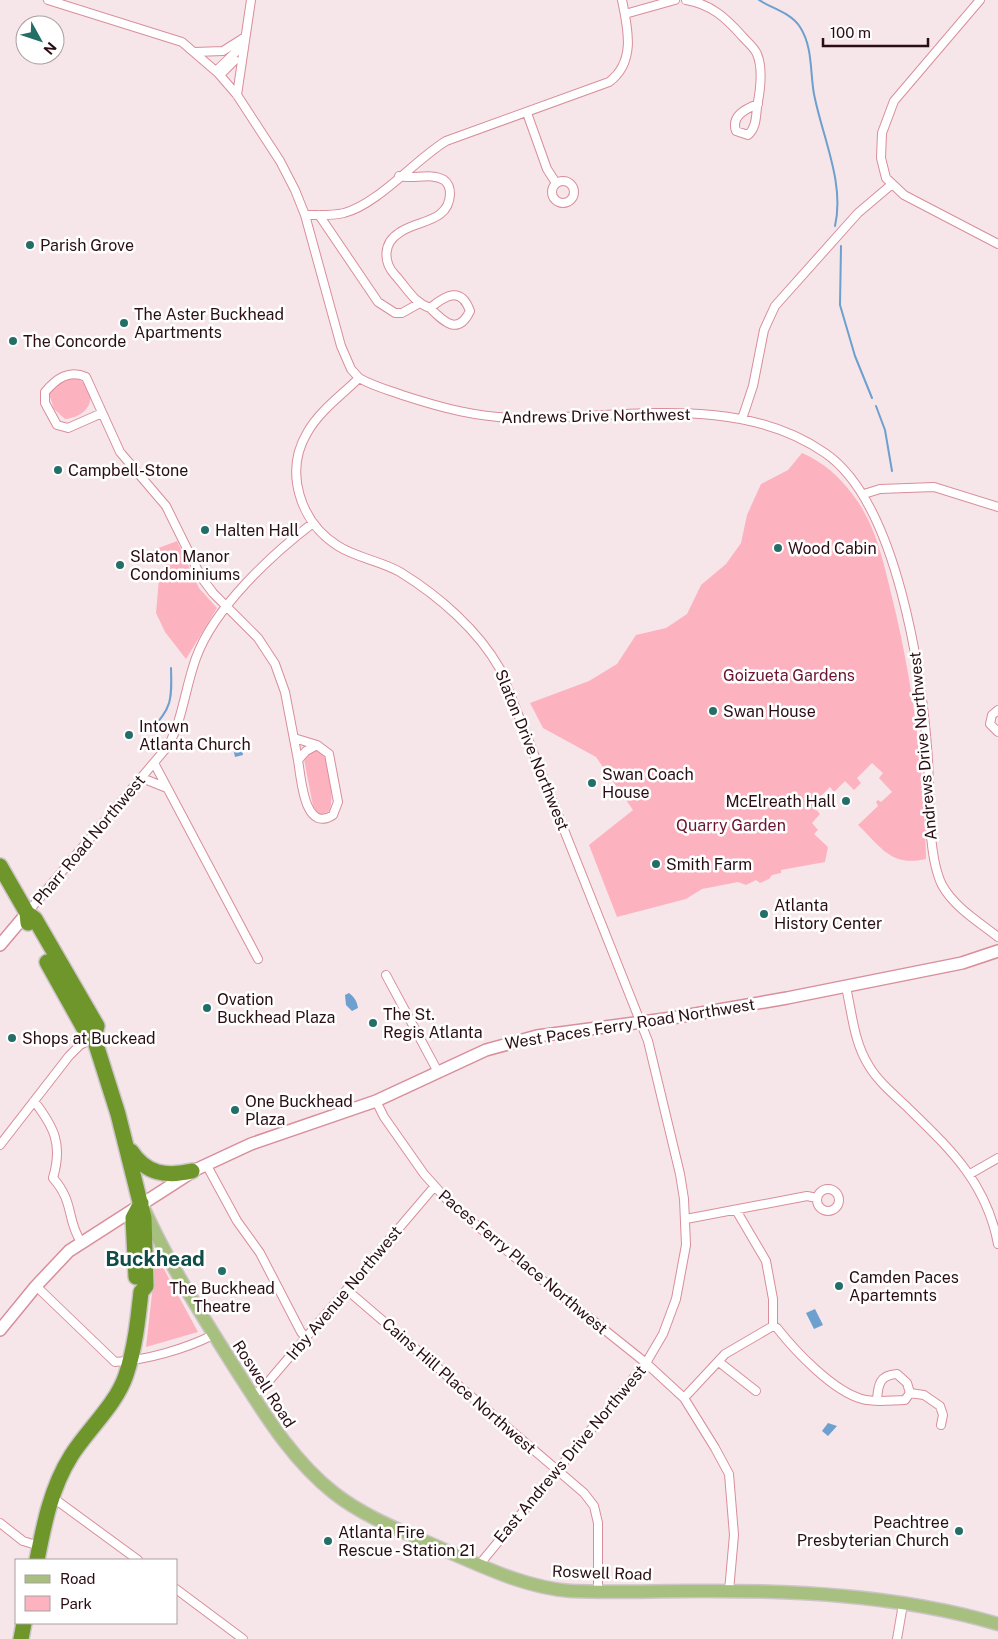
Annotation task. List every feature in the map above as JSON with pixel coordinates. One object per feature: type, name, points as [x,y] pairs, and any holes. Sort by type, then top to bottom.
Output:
[{"type":"highway","points":[[0,866],[27,913],[35,919],[97,1026],[94,1038],[126,1144],[141,1203],[133,1218],[136,1287],[141,1292],[136,1339],[130,1361],[118,1392],[71,1456],[52,1497],[38,1553]]},
{"type":"highway","points":[[126,1144],[140,1163],[151,1171],[174,1175],[192,1171]]},
{"type":"highway","points":[[21,1639],[24,1624]]},
{"type":"main road","points":[[0,946],[27,913]]},
{"type":"main road","name":"West Paces Ferry Road Northwest","points":[[0,1330],[36,1286],[65,1255],[81,1242],[192,1171],[251,1144],[376,1101],[486,1050],[520,1039],[731,1008],[846,986],[962,963],[998,951]]},
{"type":"main road","name":"Roswell Road","points":[[141,1203],[158,1239],[213,1335],[293,1455],[335,1494],[374,1518],[479,1565],[543,1587],[598,1592],[729,1591],[848,1597],[902,1604],[998,1624]]},
{"type":"street","points":[[48,0],[182,42],[218,73],[236,95],[280,161],[295,190],[305,215],[341,346],[351,369],[359,378]]},
{"type":"street","points":[[236,95],[251,0]]},
{"type":"street","points":[[305,215],[334,214],[354,209],[370,200],[428,152],[446,140],[603,85],[616,77],[624,65],[628,53],[622,0]]},
{"type":"street","points":[[625,14],[675,0]]},
{"type":"street","points":[[686,0],[697,2],[716,10],[752,47],[758,60],[758,104]]},
{"type":"street","points":[[980,0],[894,101],[882,132],[881,158],[883,171],[891,184],[922,206],[998,244]]},
{"type":"street","points":[[195,52],[223,51],[244,44]]},
{"type":"street","points":[[218,73],[244,44]]},
{"type":"street","points":[[527,112],[548,169],[556,183]]},
{"type":"street","points":[[399,176],[437,177],[449,185],[450,194],[446,207],[437,218],[398,233],[387,246],[385,258],[389,270],[418,304],[430,308],[450,324],[458,325],[466,320],[470,311],[467,302],[459,296],[451,295],[430,308]]},
{"type":"street","points":[[742,419],[753,386],[764,330],[775,306],[858,213],[891,184]]},
{"type":"street","points":[[319,215],[378,302],[395,313],[402,313],[418,304]]},
{"type":"street","points":[[102,413],[68,428],[57,425],[45,403],[45,392],[64,375],[79,373],[86,376],[120,452],[166,506],[202,577],[227,608],[258,638],[275,664],[285,692],[308,810],[317,818],[329,817],[336,811],[338,802],[329,754],[318,746],[294,738]]},
{"type":"street","name":"Andrews Drive Northwest","points":[[359,378],[436,406],[488,417],[522,418],[687,414],[742,419],[780,428],[814,445],[842,466],[864,494],[882,536],[914,647],[925,725],[933,843],[937,873],[952,899],[998,937]]},
{"type":"street","name":"Slaton Drive Northwest","points":[[359,378],[316,419],[300,448],[296,468],[297,487],[303,507],[312,523],[324,536],[338,546],[386,565],[414,581],[469,628],[492,655],[506,682],[640,1020]]},
{"type":"street","points":[[864,494],[880,488],[934,487],[998,507]]},
{"type":"street","name":"Pharr Road Northwest","points":[[27,913],[168,746],[180,722],[188,681],[196,656],[209,632],[267,560],[312,523]]},
{"type":"street","points":[[998,710],[990,719],[992,728],[998,732]]},
{"type":"street","points":[[298,760],[306,751],[318,746]]},
{"type":"street","points":[[154,763],[258,960]]},
{"type":"street","points":[[142,778],[167,788]]},
{"type":"street","points":[[386,975],[438,1072]]},
{"type":"street","points":[[846,986],[858,1042],[870,1069],[951,1150],[970,1174],[991,1216],[998,1244]]},
{"type":"street","name":"East Andrews Drive Northwest","points":[[479,1565],[646,1363],[663,1334],[676,1298],[684,1262],[686,1219],[680,1174],[654,1060],[640,1020]]},
{"type":"street","points":[[1,1141],[75,1049],[94,1038]]},
{"type":"street","points":[[34,1101],[55,1132],[57,1166],[53,1178],[64,1190],[70,1205],[74,1227],[81,1242]]},
{"type":"street","name":"Paces Ferry Place Northwest","points":[[376,1101],[384,1117],[434,1187],[530,1270],[646,1363],[684,1398],[716,1448],[728,1474],[734,1534],[729,1591]]},
{"type":"street","points":[[970,1174],[998,1158]]},
{"type":"street","points":[[206,1164],[237,1221],[260,1253],[300,1332],[306,1338]]},
{"type":"street","name":"Irby Avenue Northwest","points":[[252,1396],[263,1388],[434,1187]]},
{"type":"street","points":[[686,1219],[807,1196],[817,1198]]},
{"type":"street","points":[[736,1210],[766,1261],[773,1299],[773,1326]]},
{"type":"street","points":[[36,1286],[115,1362],[130,1361],[202,1341],[213,1335]]},
{"type":"street","name":"Cains Hill Place Northwest","points":[[347,1290],[584,1493],[594,1506],[598,1523],[598,1592]]},
{"type":"street","points":[[684,1398],[726,1354],[773,1326]]},
{"type":"street","points":[[773,1326],[831,1382],[846,1392],[864,1400],[905,1400],[910,1392]]},
{"type":"street","points":[[718,1362],[756,1391]]},
{"type":"street","points":[[877,1400],[881,1379],[888,1375],[897,1374],[907,1383],[910,1392]]},
{"type":"street","points":[[910,1392],[924,1395],[940,1406],[943,1415],[941,1425]]},
{"type":"street","points":[[52,1497],[137,1559]]},
{"type":"street","points":[[0,1523],[38,1553]]},
{"type":"street","points":[[178,1590],[243,1639]]},
{"type":"street","points":[[897,1639],[902,1604]]},
{"type":"green space","points":[[74,377],[88,388],[90,401],[82,413],[65,419],[54,409],[49,394],[54,386]]},
{"type":"green space","name":"Goizueta Gardens","points":[[802,453],[824,465],[848,488],[867,517],[881,555],[899,626],[916,725],[923,792],[926,859],[914,861],[895,858],[881,848],[858,825],[878,806],[876,802],[878,800],[881,802],[892,792],[879,778],[883,773],[872,763],[857,778],[861,783],[854,790],[845,781],[834,792],[830,787],[812,805],[820,814],[812,823],[818,830],[814,834],[828,847],[825,862],[781,870],[781,873],[772,875],[769,879],[760,883],[756,880],[746,885],[738,882],[702,889],[686,899],[617,917],[589,845],[633,810],[596,757],[543,728],[530,703],[589,681],[617,664],[636,635],[666,628],[687,614],[701,585],[726,564],[741,543],[747,515],[761,484],[788,470]]},
{"type":"green space","points":[[177,541],[199,588],[217,608],[186,659],[165,632],[156,613],[159,579],[164,575],[166,566],[161,559],[154,556],[153,550]]},
{"type":"green space","points":[[320,750],[323,754],[330,779],[331,806],[329,811],[321,815],[317,813],[313,806],[304,759],[308,752]]},
{"type":"green space","points":[[152,1247],[198,1332],[146,1347],[154,1276]]},
{"type":"water","points":[[241,741],[243,755],[235,757],[232,743]]},
{"type":"water","points":[[349,993],[355,999],[358,1008],[352,1011],[346,1005],[345,995]]},
{"type":"water","points":[[815,1309],[823,1325],[814,1329],[806,1313]]},
{"type":"water","points":[[828,1423],[837,1426],[828,1436],[822,1431]]},
{"type":"waterway","points":[[759,0],[792,18],[800,27],[807,43],[814,94],[835,176],[837,193],[835,226]]},
{"type":"waterway","points":[[841,246],[840,305],[855,356],[872,398]]},
{"type":"waterway","points":[[876,406],[885,430],[892,471]]},
{"type":"waterway","points":[[150,731],[167,709],[171,696],[171,668]]},
{"type":"place","name":"Parish Grove","points":[[30,245]]},
{"type":"place","name":"The Aster Buckhead Apartments","points":[[124,323]]},
{"type":"place","name":"The Concorde","points":[[13,341]]},
{"type":"place","name":"Campbell-Stone","points":[[58,470]]},
{"type":"place","name":"Halten Hall","points":[[205,530]]},
{"type":"place","name":"Wood Cabin","points":[[778,548]]},
{"type":"place","name":"Slaton Manor Condominiums","points":[[120,565]]},
{"type":"place","name":"Swan House","points":[[713,711]]},
{"type":"place","name":"Intown Atlanta Church","points":[[129,735]]},
{"type":"place","name":"Swan Coach House","points":[[592,783]]},
{"type":"place","name":"McElreath Hall","points":[[846,801]]},
{"type":"place","name":"Smith Farm","points":[[656,864]]},
{"type":"place","name":"Atlanta History Center","points":[[764,914]]},
{"type":"place","name":"Ovation Buckhead Plaza","points":[[207,1008]]},
{"type":"place","name":"The St. Regis Atlanta","points":[[373,1023]]},
{"type":"place","name":"Shops at Buckead","points":[[12,1038]]},
{"type":"place","name":"One Buckhead Plaza","points":[[235,1110]]},
{"type":"place","name":"The Buckhead Theatre","points":[[222,1271]]},
{"type":"place","name":"Camden Paces Apartemnts","points":[[839,1286]]},
{"type":"place","name":"Peachtree Presbyterian Church","points":[[959,1531]]},
{"type":"place","name":"Atlanta Fire Rescue - Station 21","points":[[328,1541]]},
{"type":"district","name":"Buckhead","points":[[155,1258]]},
{"type":"park label","name":"Quarry Garden","points":[[731,825]]}]
